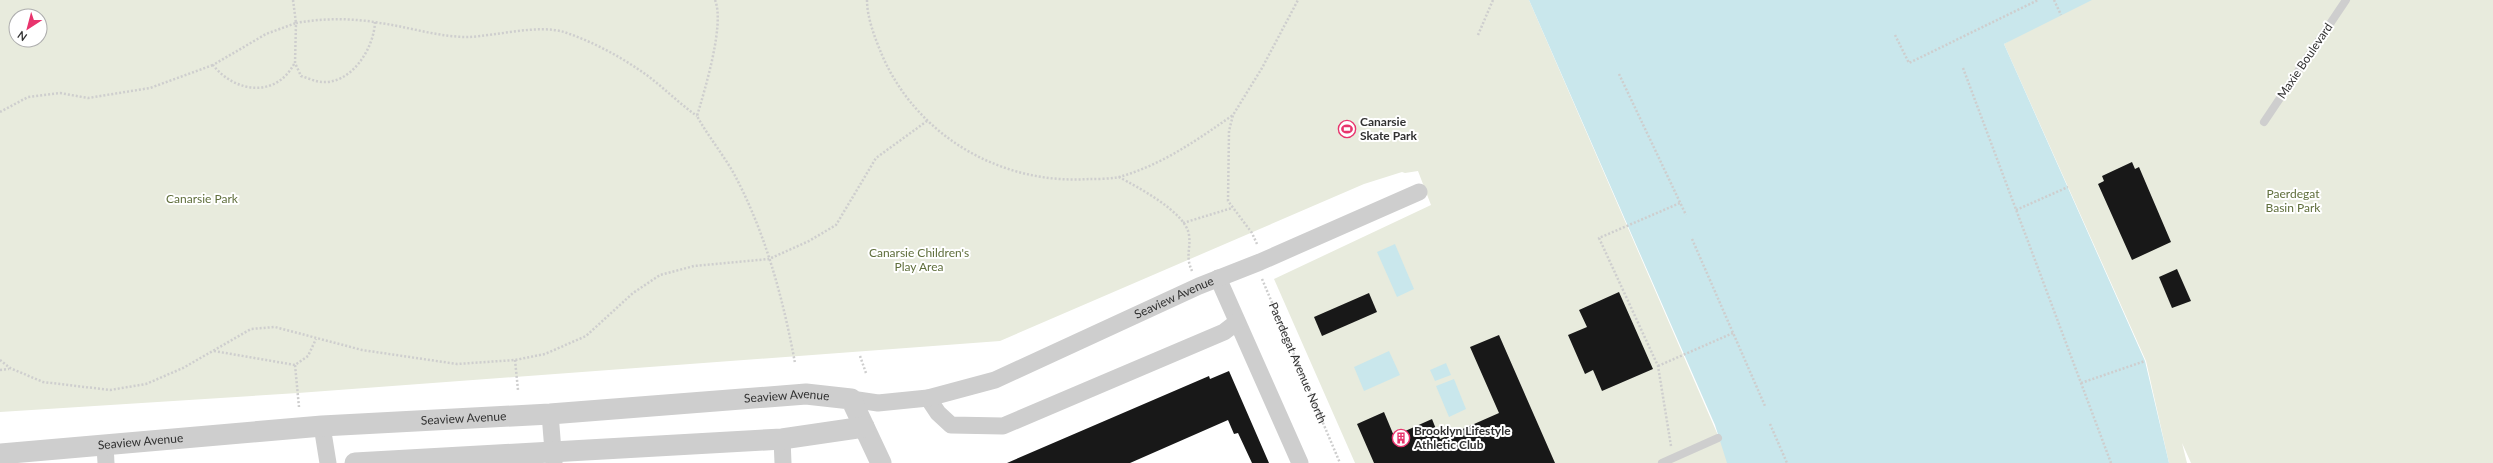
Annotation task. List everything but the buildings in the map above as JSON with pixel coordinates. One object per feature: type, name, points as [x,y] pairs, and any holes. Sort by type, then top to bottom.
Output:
[{"type":"street","name":"Seaview Avenue","points":[[0,454],[106,454],[322,426],[550,414],[806,394],[878,403],[928,398],[994,380],[1218,278],[1260,262],[1419,192]]},
{"type":"street","points":[[1218,278],[1300,463]]},
{"type":"street","points":[[928,398],[938,413],[951,426],[1003,426],[1224,332],[1237,322]]},
{"type":"street","points":[[851,399],[880,463]]},
{"type":"street","points":[[550,414],[553,457]]},
{"type":"street","points":[[322,426],[328,463]]},
{"type":"street","points":[[355,463],[553,457],[782,439],[864,427]]},
{"type":"street","points":[[782,439],[783,463]]},
{"type":"lane","name":"Maxie Boulevard","points":[[2264,122],[2346,0]]},
{"type":"lane","points":[[1662,463],[1718,438]]},
{"type":"path","points":[[213,65],[219,73],[232,82],[253,88],[270,87],[288,75],[294,63],[296,23],[293,0]]},
{"type":"path","points":[[698,116],[712,55],[719,9],[715,0]]},
{"type":"path","points":[[866,0],[876,42],[888,67],[905,95],[928,121],[945,137],[976,157],[1024,174],[1053,179],[1118,177],[1161,161],[1188,146],[1233,115]]},
{"type":"path","points":[[1183,224],[1232,208],[1228,201],[1226,186],[1229,131],[1233,115],[1262,68],[1298,0]]},
{"type":"path","points":[[1478,35],[1493,0]]},
{"type":"path","points":[[1895,35],[1909,63],[2038,0]]},
{"type":"path","points":[[2054,0],[2062,15]]},
{"type":"path","points":[[0,112],[28,97],[60,93],[88,98],[150,88],[213,65],[266,34],[296,23],[316,19],[375,22],[467,37],[532,30],[563,32],[622,59],[649,77],[675,101],[698,116],[733,172],[763,239],[785,307],[795,363]]},
{"type":"path","points":[[294,63],[302,76],[323,82],[343,76],[357,66],[374,33],[375,22]]},
{"type":"path","points":[[1963,68],[2111,463]]},
{"type":"path","points":[[1619,74],[1686,215]]},
{"type":"path","points":[[0,360],[10,368],[43,382],[110,390],[146,384],[183,368],[251,329],[275,327],[362,350],[457,364],[515,360],[545,354],[586,336],[633,293],[660,275],[694,266],[769,259],[809,241],[836,224],[876,158],[928,121]]},
{"type":"path","points":[[1118,177],[1146,192],[1176,213],[1190,234],[1187,259],[1195,279]]},
{"type":"path","points":[[2016,210],[2068,187]]},
{"type":"path","points":[[1673,458],[1658,366],[1600,238],[1680,203]]},
{"type":"path","name":"Paerdegat Avenue North","points":[[1232,208],[1254,236],[1259,249],[1263,286],[1340,463]]},
{"type":"path","points":[[1692,239],[1765,406]]},
{"type":"path","points":[[1658,366],[1733,333]]},
{"type":"path","points":[[213,351],[295,365],[308,356],[316,339]]},
{"type":"path","points":[[860,356],[866,373]]},
{"type":"path","points":[[515,360],[518,390]]},
{"type":"path","points":[[2081,383],[2145,361]]},
{"type":"path","points":[[295,365],[299,407]]},
{"type":"path","points":[[0,370],[10,368]]},
{"type":"path","points":[[1770,424],[1787,463]]},
{"type":"green space","name":"Canarsie Park","points":[[0,0],[1529,0],[1730,463],[1355,463],[1274,279],[1431,205],[1418,171],[1402,172],[1364,184],[1000,341],[298,393],[0,412]]},
{"type":"green space","name":"Paerdegat Basin Park","points":[[2075,0],[2493,0],[2493,463],[2191,463],[2182,443],[2187,463],[2169,463],[2146,361],[2004,44]]},
{"type":"water","points":[[1529,0],[2092,0],[2004,44],[2145,361],[2169,463],[1727,463],[1715,425]]},
{"type":"water","points":[[1395,244],[1414,289],[1397,297],[1377,252]]},
{"type":"water","points":[[1389,351],[1400,375],[1364,391],[1354,367]]},
{"type":"water","points":[[1446,363],[1451,375],[1435,381],[1430,370]]},
{"type":"water","points":[[1454,379],[1466,409],[1449,417],[1436,386]]},
{"type":"place","name":"Canarsie Skate Park","points":[[1347,129]]},
{"type":"place","name":"Brooklyn Lifestyle Athletic Club","points":[[1401,438]]},
{"type":"park label","name":"Canarsie Children's Play Area","points":[[919,260]]}]
